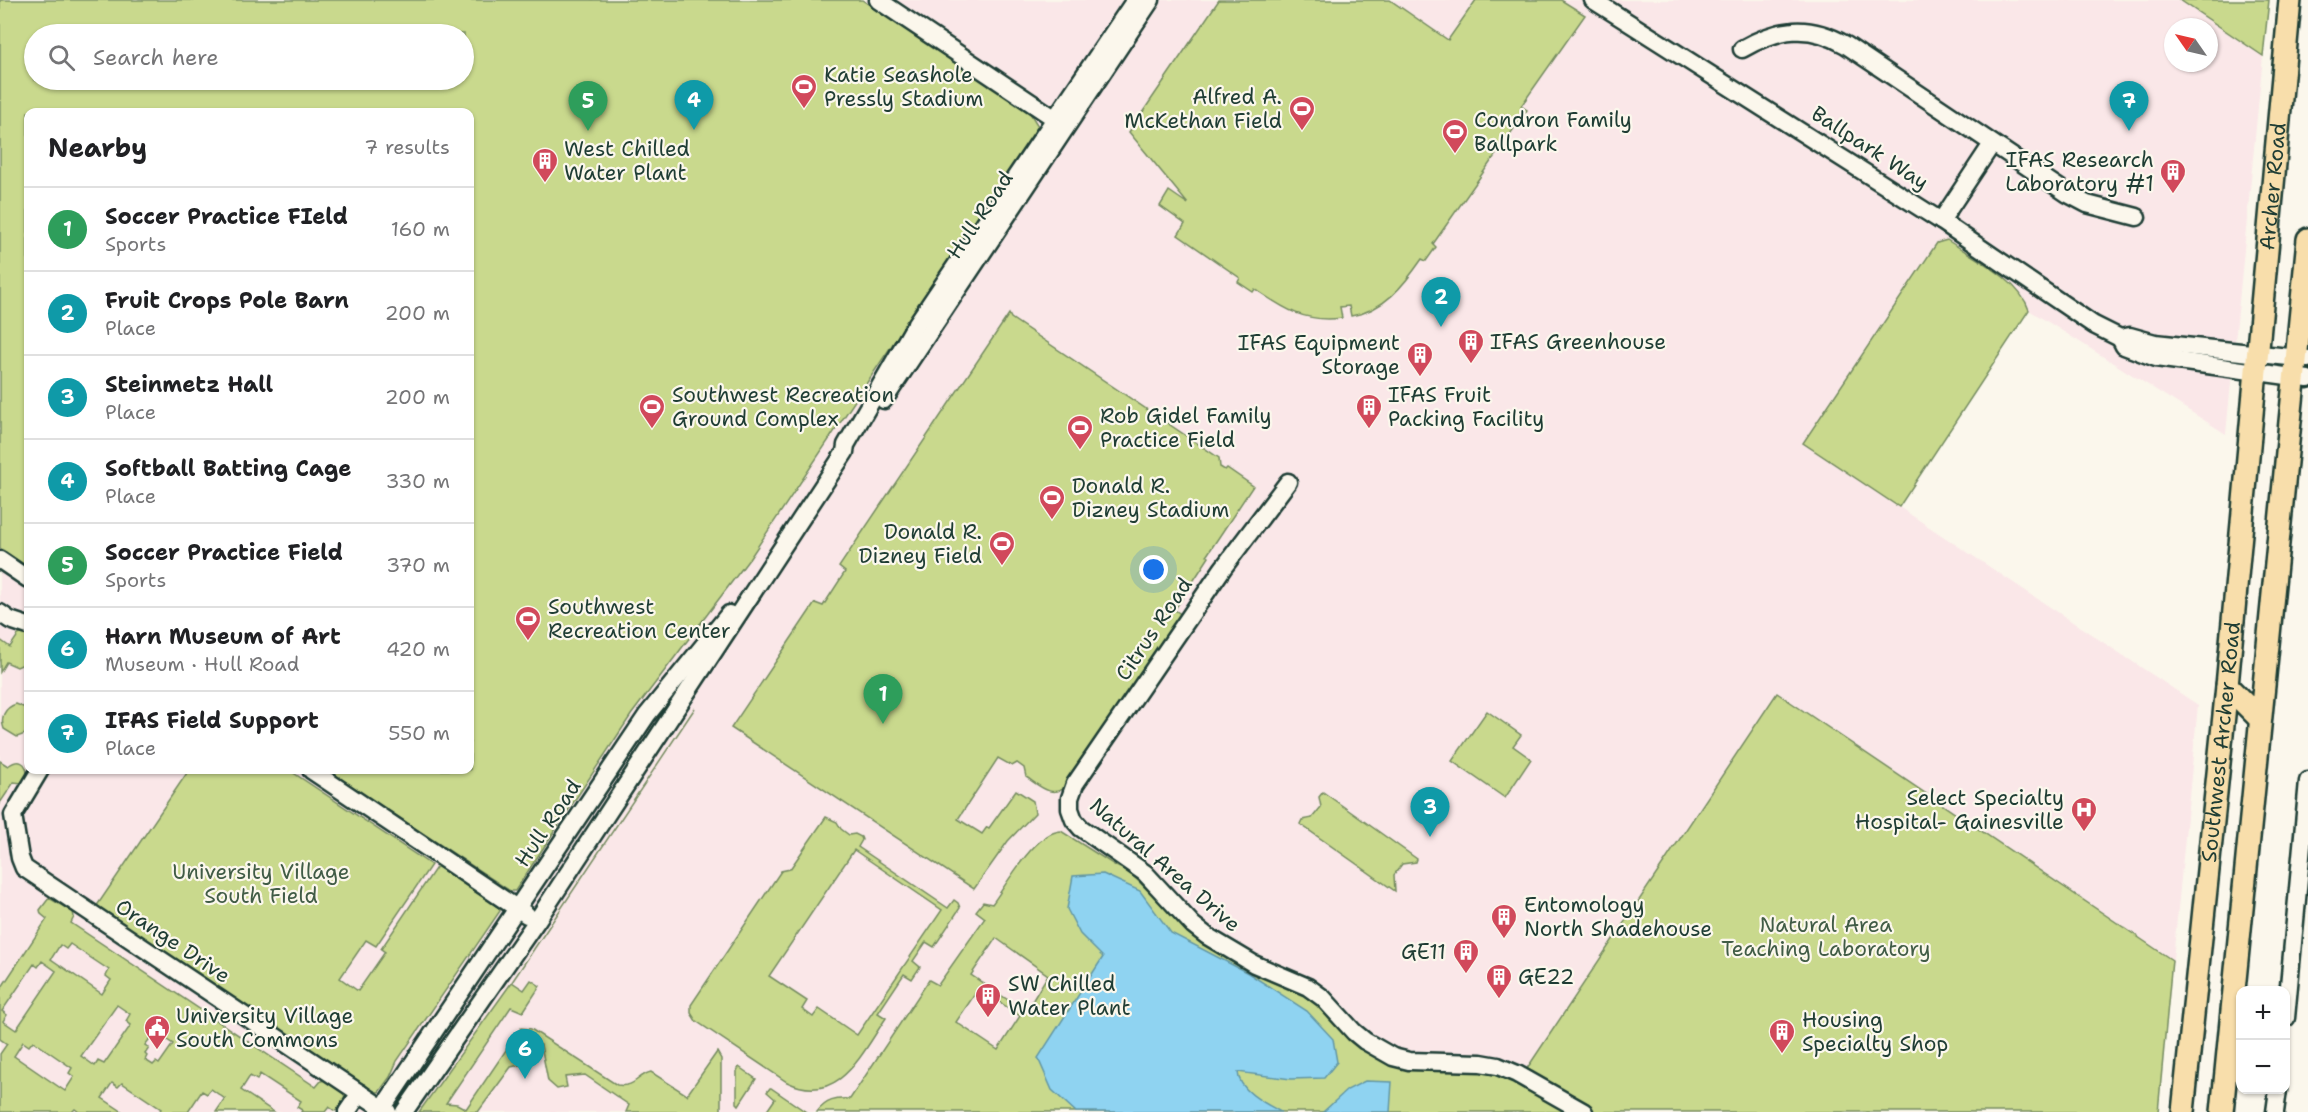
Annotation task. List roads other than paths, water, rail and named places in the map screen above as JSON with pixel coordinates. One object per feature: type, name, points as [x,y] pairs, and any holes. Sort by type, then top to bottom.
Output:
[{"type":"main road","name":"Archer Road","points":[[2257,363],[2290,0]]},
{"type":"main road","name":"Archer Road","points":[[2302,368],[2308,238]]},
{"type":"main road","name":"Southwest Archer Road","points":[[2183,1112],[2227,686],[2257,363]]},
{"type":"main road","name":"Southwest Archer Road","points":[[2223,1103],[2260,719],[2302,368]]},
{"type":"main road","points":[[2227,686],[2260,719]]},
{"type":"main road","points":[[2223,1103],[2237,1112]]},
{"type":"street","points":[[878,0],[1061,123]]},
{"type":"street","name":"Hull Road","points":[[1061,123],[1135,0]]},
{"type":"street","name":"Hull Road","points":[[404,1112],[536,922],[626,782],[723,640],[766,569],[845,453],[846,445],[912,329],[1151,0]]},
{"type":"street","name":"Ballpark Way","points":[[1593,0],[1941,221],[2071,311],[2094,326],[2120,338],[2124,346],[2156,358],[2257,363],[2302,368]]},
{"type":"street","points":[[1743,50],[1763,38],[1784,31],[1806,31],[1831,37],[2051,184],[2087,204],[2137,218]]},
{"type":"street","points":[[1941,221],[1992,144]]},
{"type":"street","name":"Citrus Road","points":[[1070,809],[1071,794],[1075,784],[1223,568],[1288,482]]},
{"type":"street","points":[[0,560],[24,576]]},
{"type":"street","name":"Hull Road","points":[[384,1111],[647,716],[766,569]]},
{"type":"street","points":[[0,613],[10,620],[24,625]]},
{"type":"street","name":"Orange Drive","points":[[38,774],[13,814],[16,840],[24,868],[384,1111]]},
{"type":"street","points":[[317,774],[536,922]]},
{"type":"street","points":[[2289,986],[2308,781]]},
{"type":"street","name":"Natural Area Drive","points":[[1070,809],[1074,820],[1081,828],[1148,875],[1200,931],[1247,961],[1312,989],[1357,1035],[1372,1046],[1393,1057],[1409,1061],[1481,1063],[1498,1066],[1517,1074],[1584,1112]]},
{"type":"street","points":[[347,1112],[360,1093]]},
{"type":"street","points":[[2275,1112],[2277,1094]]},
{"type":"water","points":[[1103,874],[1140,891],[1171,933],[1248,973],[1307,1011],[1333,1039],[1337,1062],[1324,1078],[1291,1079],[1238,1072],[1239,1079],[1248,1090],[1261,1101],[1281,1112],[1076,1112],[1052,1090],[1038,1058],[1103,957],[1080,934],[1067,909],[1073,876]]},
{"type":"water","points":[[1365,1081],[1392,1082],[1390,1112],[1323,1112],[1347,1090]]},
{"type":"place","name":"Katie Seashole Pressly Stadium","points":[[804,110]]},
{"type":"place","name":"Softball Batting Cage","points":[[694,130]]},
{"type":"place","name":"Soccer Practice Field","points":[[588,131]]},
{"type":"place","name":"IFAS Field Support","points":[[2129,131]]},
{"type":"place","name":"Alfred A. McKethan Field","points":[[1302,132]]},
{"type":"place","name":"Condron Family Ballpark","points":[[1455,155]]},
{"type":"place","name":"West Chilled Water Plant","points":[[545,184]]},
{"type":"place","name":"IFAS Research Laboratory #1","points":[[2173,195]]},
{"type":"place","name":"Fruit Crops Pole Barn","points":[[1441,327]]},
{"type":"place","name":"IFAS Greenhouse","points":[[1471,365]]},
{"type":"place","name":"IFAS Equipment Storage","points":[[1420,378]]},
{"type":"place","name":"Southwest Recreation Ground Complex","points":[[652,430]]},
{"type":"place","name":"IFAS Fruit Packing Facility","points":[[1369,430]]},
{"type":"place","name":"Rob Gidel Family Practice Field","points":[[1080,451]]},
{"type":"place","name":"Donald R. Dizney Stadium","points":[[1052,521]]},
{"type":"place","name":"Donald R. Dizney Field","points":[[1002,567]]},
{"type":"place","name":"Southwest Recreation Center","points":[[528,642]]},
{"type":"place","name":"Soccer Practice FIeld","points":[[883,724]]},
{"type":"place","name":"Select Specialty Hospital- Gainesville","points":[[2084,833]]},
{"type":"place","name":"Steinmetz Hall","points":[[1430,837]]},
{"type":"place","name":"Entomology North Shadehouse","points":[[1504,940]]},
{"type":"place","name":"GE11","points":[[1466,975]]},
{"type":"place","name":"GE22","points":[[1499,1000]]},
{"type":"place","name":"SW Chilled Water Plant","points":[[988,1019]]},
{"type":"place","name":"University Village South Commons","points":[[157,1051]]},
{"type":"place","name":"Housing Specialty Shop","points":[[1782,1055]]},
{"type":"place","name":"Harn Museum of Art","points":[[525,1079]]},
{"type":"park label","name":"University Village South Field","points":[[261,884]]},
{"type":"park label","name":"Natural Area Teaching Laboratory","points":[[1826,937]]}]
